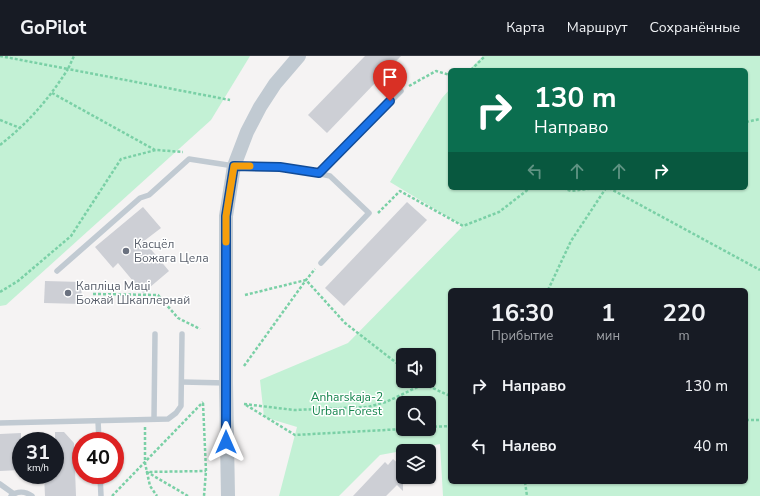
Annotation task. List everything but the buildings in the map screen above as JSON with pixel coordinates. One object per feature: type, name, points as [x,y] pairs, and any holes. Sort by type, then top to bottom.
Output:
[{"type":"street","points":[[228,496],[226,216],[234,166],[247,132],[260,108],[275,84],[300,56]]},
{"type":"lane","points":[[319,173],[400,90]]},
{"type":"lane","points":[[57,272],[140,198],[149,195],[189,159],[234,166],[280,167],[330,176],[369,213],[321,263]]},
{"type":"lane","points":[[154,419],[155,334]]},
{"type":"lane","points":[[0,423],[168,419],[176,413],[181,406],[182,334]]},
{"type":"lane","points":[[182,382],[226,383]]},
{"type":"lane","points":[[98,421],[99,432]]},
{"type":"lane","points":[[0,484],[12,495],[24,492],[32,496]]},
{"type":"lane","points":[[100,484],[101,496]]},
{"type":"path","points":[[0,56],[230,100]]},
{"type":"path","points":[[0,145],[21,128],[52,93],[68,69],[74,56]]},
{"type":"path","points":[[473,68],[485,56]]},
{"type":"path","points":[[400,90],[436,71],[448,74]]},
{"type":"path","points":[[0,292],[18,281],[71,236],[121,159],[156,150],[52,93]]},
{"type":"path","points":[[748,122],[760,119]]},
{"type":"path","points":[[0,120],[21,128]]},
{"type":"path","points":[[369,213],[374,217],[400,191],[463,226],[498,212],[527,190]]},
{"type":"path","points":[[568,190],[579,190]]},
{"type":"path","points":[[549,288],[571,241],[605,190]]},
{"type":"path","points":[[613,190],[760,270]]},
{"type":"path","points":[[244,366],[306,280],[321,263]]},
{"type":"path","points":[[245,294],[306,280]]},
{"type":"path","points":[[306,280],[345,323],[396,363]]},
{"type":"path","points":[[93,294],[158,295],[178,318],[200,329]]},
{"type":"path","points":[[399,396],[416,388]]},
{"type":"path","points":[[433,388],[448,395]]},
{"type":"path","points":[[396,397],[368,408],[294,410],[244,404],[295,435],[396,429]]},
{"type":"path","points":[[112,496],[202,402],[206,471],[204,496]]},
{"type":"path","points":[[145,420],[145,463],[150,486],[158,496]]},
{"type":"path","points":[[748,420],[760,420]]},
{"type":"path","points":[[436,427],[448,426]]},
{"type":"path","points":[[147,472],[206,471]]},
{"type":"path","points":[[147,472],[188,496]]},
{"type":"path","points":[[525,484],[527,496]]},
{"type":"green space","points":[[0,56],[250,56],[211,120],[6,305],[0,306]]},
{"type":"green space","name":"Anharskaja-2 Urban Forest","points":[[483,56],[760,56],[760,496],[443,496],[440,444],[396,444],[396,452],[380,455],[339,496],[279,496],[297,427],[264,417],[260,380],[348,343],[463,226],[390,182],[442,98],[448,91],[448,190],[748,190],[748,68],[471,68]]},
{"type":"slow traffic","points":[[226,242],[226,216],[234,166],[250,166]]},
{"type":"place","name":"Касцёл Божага Цела","points":[[126,251]]},
{"type":"place","name":"Капліца Маці Божай Шкаплернай","points":[[68,293]]},
{"type":"route","points":[[226,442],[226,216],[234,166],[280,167],[319,173],[390,101]]}]
